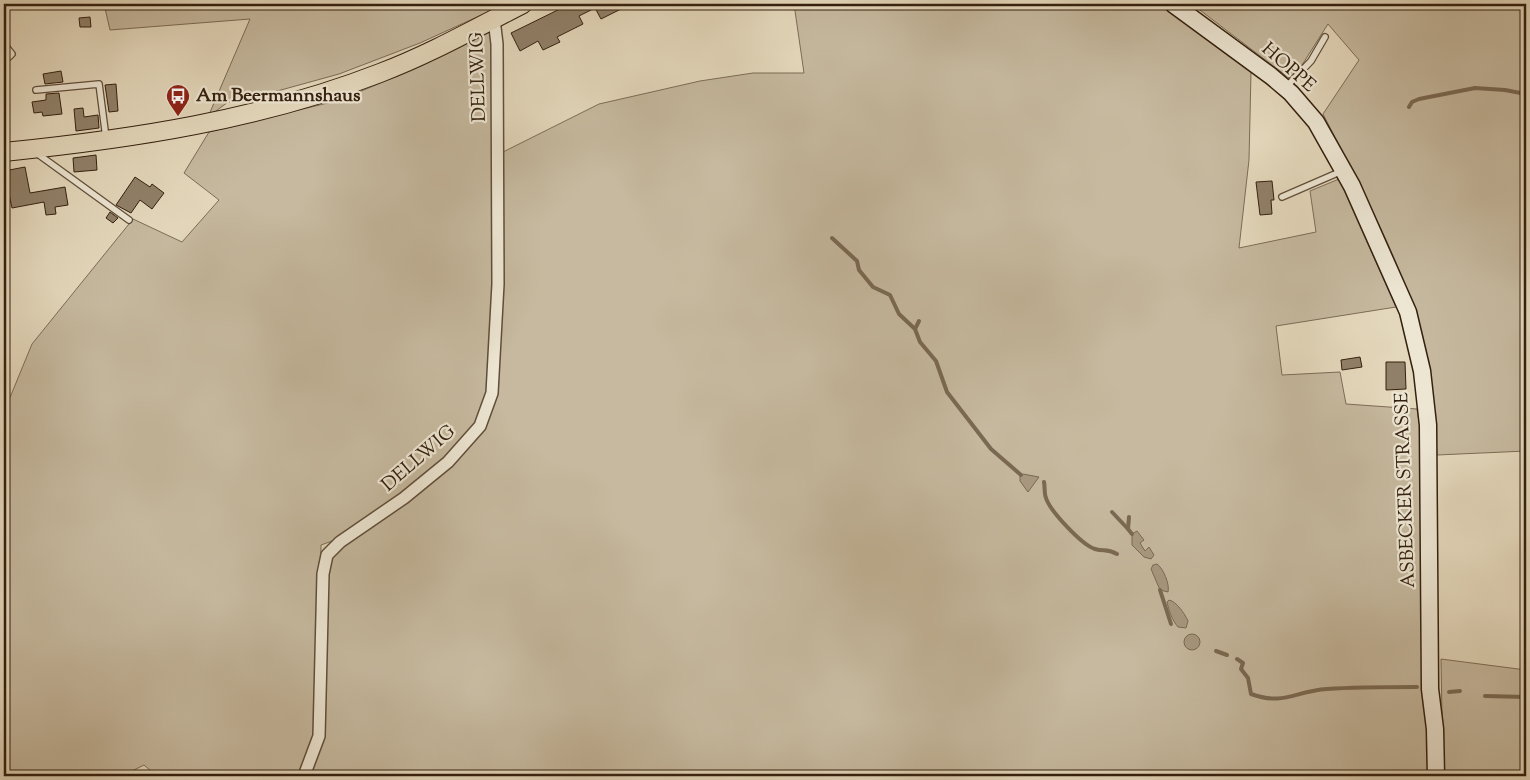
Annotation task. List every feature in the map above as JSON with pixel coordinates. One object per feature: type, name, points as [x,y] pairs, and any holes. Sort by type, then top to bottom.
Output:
[{"type":"main road","points":[[4,152],[106,140],[216,123],[339,88],[408,62],[523,4]]},
{"type":"main road","name":"HOPPE","points":[[1173,4],[1285,88],[1316,122],[1352,186]]},
{"type":"main road","name":"ASBECKER STRASSE","points":[[1352,186],[1408,312],[1422,371],[1428,425],[1430,689],[1435,729],[1436,776]]},
{"type":"street","name":"DELLWIG","points":[[304,776],[319,736],[323,574],[327,555],[340,542],[404,498],[448,462],[480,426],[492,393],[498,284],[497,44],[494,19]]},
{"type":"lane","points":[[1285,88],[1307,66],[1326,37]]},
{"type":"lane","points":[[4,44],[12,54],[9,57]]},
{"type":"lane","points":[[36,90],[99,84],[106,140]]},
{"type":"lane","points":[[31,150],[129,220]]},
{"type":"lane","points":[[1282,197],[1344,170]]},
{"type":"shaded area","points":[[104,4],[487,4],[490,11],[420,43],[339,74],[241,101],[228,102],[208,117],[250,19],[110,30]]},
{"type":"shaded area","points":[[794,4],[1160,4],[1251,72],[1249,160],[1239,248],[1316,232],[1310,191],[1339,179],[1396,307],[1276,326],[1282,375],[1340,372],[1346,404],[1417,409],[1420,428],[1429,776],[308,776],[325,730],[325,575],[334,552],[360,531],[321,545],[317,738],[301,776],[157,776],[144,765],[122,776],[6,776],[4,412],[32,344],[133,219],[182,242],[219,200],[184,173],[209,132],[340,100],[421,66],[488,32],[492,34],[495,81],[495,244],[502,241],[503,152],[599,104],[700,81],[753,73],[804,73]]},
{"type":"shaded area","points":[[1192,4],[1526,4],[1526,451],[1437,455],[1434,414],[1424,346],[1405,286],[1380,227],[1323,114],[1359,60],[1328,24],[1302,65],[1289,78]]},
{"type":"shaded area","points":[[1023,474],[1039,477],[1028,492],[1020,481],[1020,476]]},
{"type":"shaded area","points":[[1137,531],[1144,540],[1140,543],[1145,551],[1149,547],[1154,555],[1151,559],[1144,557],[1132,545],[1132,534]]},
{"type":"shaded area","points":[[1157,564],[1165,576],[1168,592],[1160,590],[1151,569],[1153,565]]},
{"type":"shaded area","points":[[1169,600],[1177,605],[1185,615],[1188,621],[1186,628],[1178,627],[1174,621],[1167,602]]},
{"type":"shaded area","points":[[1192,634],[1200,642],[1192,650],[1184,642]]},
{"type":"shaded area","points":[[1441,659],[1526,670],[1526,776],[1443,776]]},
{"type":"building","points":[[570,4],[631,4],[601,19],[595,8],[579,16],[583,24],[557,37],[560,42],[543,50],[538,41],[520,51],[511,33]]},
{"type":"building","points":[[90,17],[91,27],[80,27],[79,18]]},
{"type":"building","points":[[61,71],[63,82],[45,84],[43,74]]},
{"type":"building","points":[[116,84],[118,111],[109,112],[105,85]]},
{"type":"building","points":[[59,93],[62,114],[43,116],[42,112],[34,113],[32,102],[46,100],[46,94]]},
{"type":"building","points":[[83,108],[84,117],[98,115],[99,128],[76,131],[74,109]]},
{"type":"building","points":[[96,155],[97,170],[74,172],[73,158]]},
{"type":"building","points":[[25,167],[30,193],[65,187],[68,205],[55,207],[56,214],[46,215],[44,202],[12,208],[4,171]]},
{"type":"building","points":[[135,177],[150,187],[152,184],[164,193],[152,209],[140,200],[131,213],[116,205]]},
{"type":"building","points":[[1272,181],[1274,200],[1271,200],[1272,214],[1260,215],[1256,182]]},
{"type":"building","points":[[110,212],[118,218],[113,223],[106,218]]},
{"type":"building","points":[[1360,357],[1362,367],[1342,370],[1341,360]]},
{"type":"building","points":[[1386,362],[1405,362],[1406,389],[1386,390]]},
{"type":"waterway","points":[[1409,107],[1412,102],[1419,99],[1475,88],[1505,90],[1526,94]]},
{"type":"waterway","points":[[832,238],[857,261],[859,270],[873,287],[890,295],[899,314],[915,329],[920,342],[936,361],[947,392],[991,449],[1021,475]]},
{"type":"waterway","points":[[915,329],[919,321]]},
{"type":"waterway","points":[[1044,482],[1045,496],[1049,504],[1075,535],[1095,549],[1117,554]]},
{"type":"waterway","points":[[1112,512],[1128,529]]},
{"type":"waterway","points":[[1129,517],[1128,529],[1132,534]]},
{"type":"waterway","points":[[1160,590],[1171,624]]},
{"type":"waterway","points":[[1216,651],[1227,655]]},
{"type":"waterway","points":[[1237,659],[1243,663],[1241,669],[1248,678],[1251,694],[1272,699],[1327,689],[1417,687]]},
{"type":"waterway","points":[[1449,692],[1460,691]]},
{"type":"waterway","points":[[1485,696],[1526,697]]},
{"type":"place","name":"Am Beermannshaus","points":[[178,117]]}]
